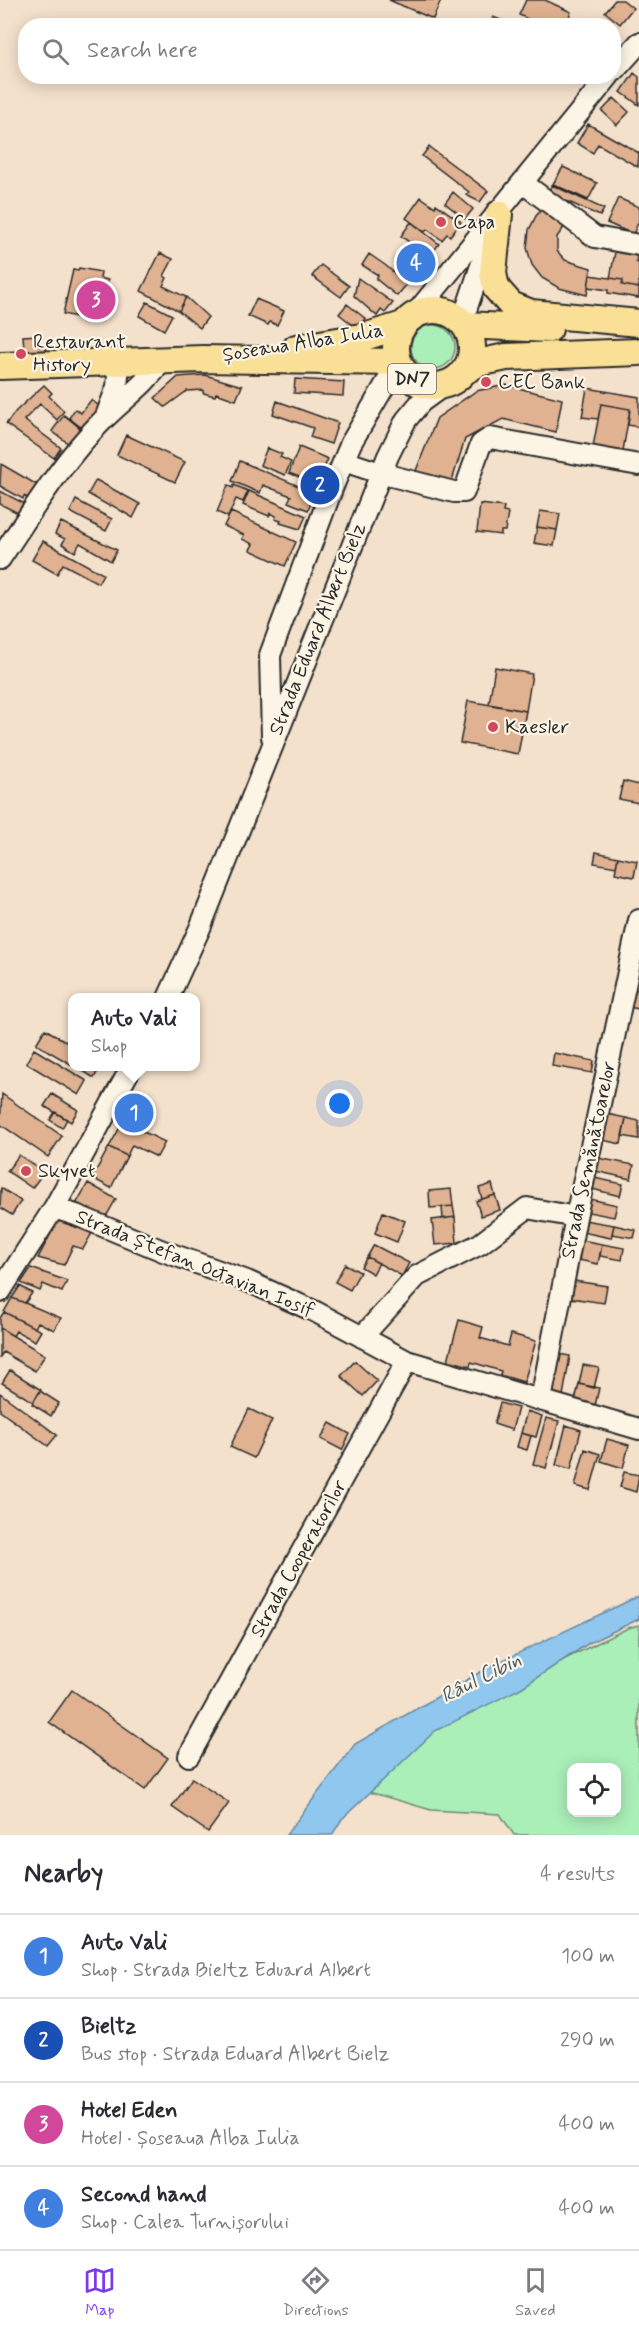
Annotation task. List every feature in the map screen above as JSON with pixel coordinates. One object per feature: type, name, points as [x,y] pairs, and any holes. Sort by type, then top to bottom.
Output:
[{"type":"main road","points":[[499,214],[493,273],[496,288],[511,305],[531,313],[639,323]]},
{"type":"main road","name":"Șoseaua Alba Iulia","points":[[203,359],[327,344],[367,336],[432,309],[456,316],[464,324],[639,333]]},
{"type":"main road","name":"Șoseaua Alba Iulia","points":[[409,319],[395,347],[398,362],[408,376],[422,384],[438,386],[478,363],[506,357],[639,352]]},
{"type":"main road","name":"DN7","points":[[455,378],[471,357],[469,333],[464,324]]},
{"type":"main road","name":"Șoseaua Alba Iulia","points":[[0,366],[203,359],[398,362]]},
{"type":"street","points":[[621,63],[639,43]]},
{"type":"street","points":[[409,319],[499,214],[603,84]]},
{"type":"street","points":[[523,183],[595,237],[639,245]]},
{"type":"street","points":[[464,324],[499,214]]},
{"type":"street","points":[[0,559],[53,480],[105,418],[141,388],[162,361]]},
{"type":"street","name":"Strada Eduard Albert Bielz","points":[[272,744],[270,655],[344,461],[359,427],[398,362]]},
{"type":"street","points":[[105,418],[117,387],[119,363]]},
{"type":"street","name":"Strada Eduard Albert Bielz","points":[[272,744],[380,473],[406,420],[421,402],[455,378]]},
{"type":"street","points":[[344,461],[454,492],[464,492],[481,444],[490,438],[639,465]]},
{"type":"street","points":[[170,993],[188,958],[272,744]]},
{"type":"street","name":"Strada Semănătoarelor","points":[[541,1400],[576,1217],[639,920]]},
{"type":"street","points":[[0,1293],[54,1208],[129,1071]]},
{"type":"street","name":"Strada Ștefan Octavian Iosif","points":[[54,1208],[247,1281],[316,1312],[407,1361],[639,1429]]},
{"type":"street","points":[[362,1337],[417,1276],[480,1244],[527,1208],[576,1217]]},
{"type":"street","name":"Strada Cooperatorilor","points":[[189,1756],[407,1361]]},
{"type":"green space","points":[[433,325],[448,332],[455,347],[448,362],[433,369],[418,362],[411,347],[418,332]]},
{"type":"green space","points":[[639,1625],[639,1835],[514,1835],[500,1814],[431,1810],[362,1790],[445,1709],[567,1658],[628,1628]]},
{"type":"water","name":"Râul Cibin","points":[[639,1596],[639,1619],[589,1643],[521,1688],[435,1731],[342,1819],[332,1835],[286,1835],[355,1744],[491,1666]]},
{"type":"building","points":[[389,0],[441,0],[433,18]]},
{"type":"building","points":[[526,0],[545,0],[571,12],[568,18],[525,18],[519,15]]},
{"type":"building","points":[[615,0],[623,0],[633,8],[621,23],[621,18],[612,18],[605,12]]},
{"type":"building","points":[[634,73],[639,77],[639,105],[621,92]]},
{"type":"building","points":[[614,98],[629,112],[617,125],[602,111]]},
{"type":"building","points":[[588,124],[639,153],[638,167],[598,144],[593,153],[577,143]]},
{"type":"building","points":[[429,147],[488,191],[480,202],[466,195],[469,192],[422,156]]},
{"type":"building","points":[[563,167],[597,183],[588,200],[553,184]]},
{"type":"building","points":[[552,185],[604,209],[600,216],[548,193]]},
{"type":"building","points":[[453,192],[473,209],[465,219],[445,203]]},
{"type":"building","points":[[421,197],[435,207],[436,204],[461,222],[450,236],[447,234],[442,240],[427,229],[425,232],[406,218]]},
{"type":"building","points":[[618,198],[639,207],[639,221],[633,234],[607,223]]},
{"type":"building","points":[[546,204],[567,223],[557,237],[557,251],[565,260],[591,268],[587,295],[559,288],[542,278],[532,265],[527,248],[529,230],[536,216]]},
{"type":"building","points":[[411,222],[439,244],[429,257],[401,236]]},
{"type":"building","points":[[406,245],[425,260],[413,275],[394,260]]},
{"type":"building","points":[[615,252],[637,256],[639,288],[622,285],[623,280],[610,278]]},
{"type":"building","points":[[160,253],[173,259],[164,276],[167,278],[163,286],[186,297],[179,311],[141,291]]},
{"type":"building","points":[[369,254],[407,284],[397,296],[376,279],[378,275],[362,265]]},
{"type":"building","points":[[321,265],[349,286],[341,297],[312,276]]},
{"type":"building","points":[[79,268],[101,272],[100,278],[108,280],[99,322],[63,314],[73,270],[78,271]]},
{"type":"building","points":[[590,275],[623,280],[622,285],[639,288],[639,298],[588,287]]},
{"type":"building","points":[[358,278],[393,303],[385,313],[381,310],[377,316],[354,296]]},
{"type":"building","points":[[186,297],[208,317],[200,328],[179,311]]},
{"type":"building","points":[[256,299],[284,311],[277,325],[270,322],[268,325],[248,316]]},
{"type":"building","points":[[147,302],[172,315],[164,330],[139,316]]},
{"type":"building","points":[[347,304],[366,319],[358,329],[339,314]]},
{"type":"building","points":[[38,335],[39,346],[46,346],[47,357],[25,359],[23,336]]},
{"type":"building","points":[[205,375],[242,386],[236,400],[216,393],[215,396],[203,393],[203,390],[187,391],[165,407],[155,398],[178,377]]},
{"type":"building","points":[[295,379],[344,382],[343,396],[294,393]]},
{"type":"building","points":[[44,385],[52,393],[49,396],[64,411],[57,420],[40,404],[24,420],[61,448],[54,458],[6,424],[16,411]]},
{"type":"building","points":[[506,385],[562,399],[556,432],[503,419],[465,439],[451,484],[415,473],[437,418],[476,391]]},
{"type":"building","points":[[587,388],[639,397],[639,427],[628,425],[630,409],[601,404],[598,419],[582,417]]},
{"type":"building","points":[[91,400],[102,408],[86,431],[69,418],[75,409],[81,413]]},
{"type":"building","points":[[277,401],[338,423],[331,444],[310,437],[313,428],[273,414]]},
{"type":"building","points":[[601,404],[630,409],[622,457],[592,452]]},
{"type":"building","points":[[64,415],[85,432],[73,447],[52,431]]},
{"type":"building","points":[[126,435],[185,462],[175,482],[117,455]]},
{"type":"building","points":[[299,447],[328,459],[317,484],[289,473]]},
{"type":"building","points":[[267,448],[282,454],[280,457],[291,462],[285,475],[260,465]]},
{"type":"building","points":[[240,461],[315,493],[308,510],[288,502],[291,496],[263,485],[260,493],[232,481]]},
{"type":"building","points":[[1,464],[39,486],[31,500],[24,496],[23,499],[0,486]]},
{"type":"building","points":[[96,480],[140,504],[133,518],[88,494]]},
{"type":"building","points":[[228,485],[248,491],[243,502],[236,499],[228,517],[217,512]]},
{"type":"building","points":[[0,491],[23,503],[18,513],[0,504]]},
{"type":"building","points":[[249,491],[306,516],[300,529],[280,523],[281,521],[275,519],[276,516],[270,513],[269,516],[243,505]]},
{"type":"building","points":[[76,500],[112,519],[106,531],[70,512]]},
{"type":"building","points":[[480,504],[504,507],[503,512],[508,513],[505,531],[501,531],[501,535],[477,532]]},
{"type":"building","points":[[540,511],[560,514],[557,530],[537,527]]},
{"type":"building","points":[[231,512],[296,542],[285,566],[250,550],[253,544],[242,539],[244,535],[224,526]]},
{"type":"building","points":[[61,522],[117,550],[111,561],[80,543],[75,552],[62,544],[65,539],[55,534]]},
{"type":"building","points":[[537,527],[557,530],[554,546],[534,543]]},
{"type":"building","points":[[43,541],[103,574],[98,583],[63,564],[57,574],[32,560]]},
{"type":"building","points":[[495,667],[532,674],[526,711],[489,704]]},
{"type":"building","name":"Kaesler","points":[[468,701],[526,711],[518,754],[460,743]]},
{"type":"building","points":[[623,781],[639,785],[639,803],[619,799]]},
{"type":"building","points":[[596,852],[618,857],[616,867],[594,863]]},
{"type":"building","points":[[618,857],[637,861],[634,877],[615,873]]},
{"type":"building","points":[[631,989],[639,990],[639,1009],[628,1007]]},
{"type":"building","points":[[45,1029],[68,1043],[68,1063],[36,1044]]},
{"type":"building","points":[[34,1049],[87,1081],[79,1095],[26,1063]]},
{"type":"building","points":[[554,1053],[594,1061],[592,1073],[552,1066]]},
{"type":"building","points":[[83,1071],[98,1071],[94,1078]]},
{"type":"building","points":[[2,1094],[62,1136],[48,1157],[0,1124]]},
{"type":"building","points":[[52,1094],[78,1110],[71,1122],[44,1106]]},
{"type":"building","points":[[55,1112],[67,1119],[62,1128],[50,1120]]},
{"type":"building","points":[[607,1114],[626,1118],[621,1144],[602,1140]]},
{"type":"building","points":[[626,1118],[639,1121],[639,1139],[622,1136]]},
{"type":"building","points":[[123,1122],[165,1142],[157,1157],[132,1145],[127,1156],[109,1147]]},
{"type":"building","points":[[109,1147],[127,1156],[111,1188],[92,1178]]},
{"type":"building","name":"Skyvet","points":[[19,1155],[44,1172],[32,1188],[7,1171]]},
{"type":"building","points":[[598,1158],[634,1165],[631,1179],[595,1171]]},
{"type":"building","points":[[594,1178],[623,1184],[620,1196],[592,1189]]},
{"type":"building","points":[[88,1183],[116,1199],[104,1220],[75,1206]]},
{"type":"building","points":[[492,1184],[495,1195],[482,1199],[479,1188]]},
{"type":"building","points":[[1,1188],[21,1201],[12,1215],[0,1208]]},
{"type":"building","points":[[451,1189],[453,1206],[430,1208],[429,1191]]},
{"type":"building","points":[[495,1195],[500,1210],[481,1216],[476,1201]]},
{"type":"building","points":[[590,1199],[617,1205],[614,1217],[588,1212]]},
{"type":"building","points":[[453,1206],[455,1217],[443,1219],[442,1207]]},
{"type":"building","points":[[383,1212],[405,1221],[397,1242],[375,1233]]},
{"type":"building","points":[[455,1217],[457,1243],[435,1245],[432,1220]]},
{"type":"building","points":[[58,1220],[92,1233],[83,1249],[73,1246],[64,1265],[38,1258]]},
{"type":"building","points":[[584,1220],[614,1225],[611,1238],[582,1232]]},
{"type":"building","points":[[614,1225],[636,1230],[634,1238],[612,1234]]},
{"type":"building","points":[[582,1240],[602,1244],[598,1264],[578,1260]]},
{"type":"building","points":[[602,1244],[624,1248],[622,1260],[600,1256]]},
{"type":"building","points":[[374,1245],[409,1263],[402,1276],[367,1257]]},
{"type":"building","points":[[367,1257],[379,1263],[373,1274],[361,1267]]},
{"type":"building","points":[[345,1264],[360,1272],[350,1290],[335,1282]]},
{"type":"building","points":[[31,1268],[67,1281],[62,1292],[43,1284],[40,1291],[21,1283]]},
{"type":"building","points":[[574,1281],[607,1286],[604,1303],[571,1298]]},
{"type":"building","points":[[20,1286],[32,1293],[25,1303],[12,1298]]},
{"type":"building","points":[[12,1298],[61,1318],[54,1330],[38,1322],[35,1328],[4,1312]]},
{"type":"building","points":[[4,1312],[41,1331],[35,1341],[16,1331],[13,1336],[0,1328],[0,1318]]},
{"type":"building","points":[[459,1320],[483,1327],[480,1338],[508,1346],[511,1334],[536,1341],[524,1382],[500,1375],[501,1371],[471,1362],[470,1366],[448,1360]]},
{"type":"building","points":[[0,1328],[45,1355],[35,1371],[3,1352],[0,1357]]},
{"type":"building","points":[[559,1354],[570,1356],[563,1396],[552,1394]]},
{"type":"building","points":[[355,1361],[377,1381],[363,1396],[341,1376]]},
{"type":"building","points":[[583,1365],[599,1368],[594,1388],[579,1384]]},
{"type":"building","points":[[10,1370],[41,1390],[33,1402],[2,1383]]},
{"type":"building","points":[[579,1384],[599,1388],[594,1410],[574,1405]]},
{"type":"building","points":[[40,1391],[59,1403],[51,1416],[32,1404]]},
{"type":"building","points":[[0,1393],[57,1435],[48,1446],[0,1411]]},
{"type":"building","points":[[500,1403],[518,1408],[512,1430],[494,1424]]},
{"type":"building","points":[[249,1409],[272,1420],[254,1458],[230,1447]]},
{"type":"building","points":[[527,1411],[542,1416],[536,1437],[521,1433]]},
{"type":"building","points":[[546,1418],[559,1421],[546,1468],[533,1464]]},
{"type":"building","points":[[330,1423],[350,1434],[342,1450],[321,1439]]},
{"type":"building","points":[[566,1425],[581,1430],[571,1469],[556,1465]]},
{"type":"building","points":[[521,1433],[531,1436],[527,1450],[517,1447]]},
{"type":"building","points":[[607,1439],[629,1445],[623,1468],[601,1461]]},
{"type":"building","points":[[585,1449],[600,1454],[590,1490],[575,1486]]},
{"type":"building","points":[[624,1472],[639,1475],[636,1492],[620,1487]]},
{"type":"building","points":[[72,1690],[168,1758],[145,1790],[49,1722]]},
{"type":"building","points":[[192,1778],[229,1803],[208,1832],[172,1807]]},
{"type":"place","name":"Capa","points":[[441,222]]},
{"type":"place","name":"Second hand","points":[[416,263]]},
{"type":"place","name":"Hotel Eden","points":[[96,300]]},
{"type":"place","name":"Restaurant History","points":[[21,354]]},
{"type":"place","name":"CEC Bank","points":[[486,382]]},
{"type":"place","name":"Bieltz","points":[[320,485]]},
{"type":"place","name":"Kaesler","points":[[493,727]]},
{"type":"place","name":"Auto Vali","points":[[134,1113]]},
{"type":"place","name":"Skyvet","points":[[26,1171]]}]
